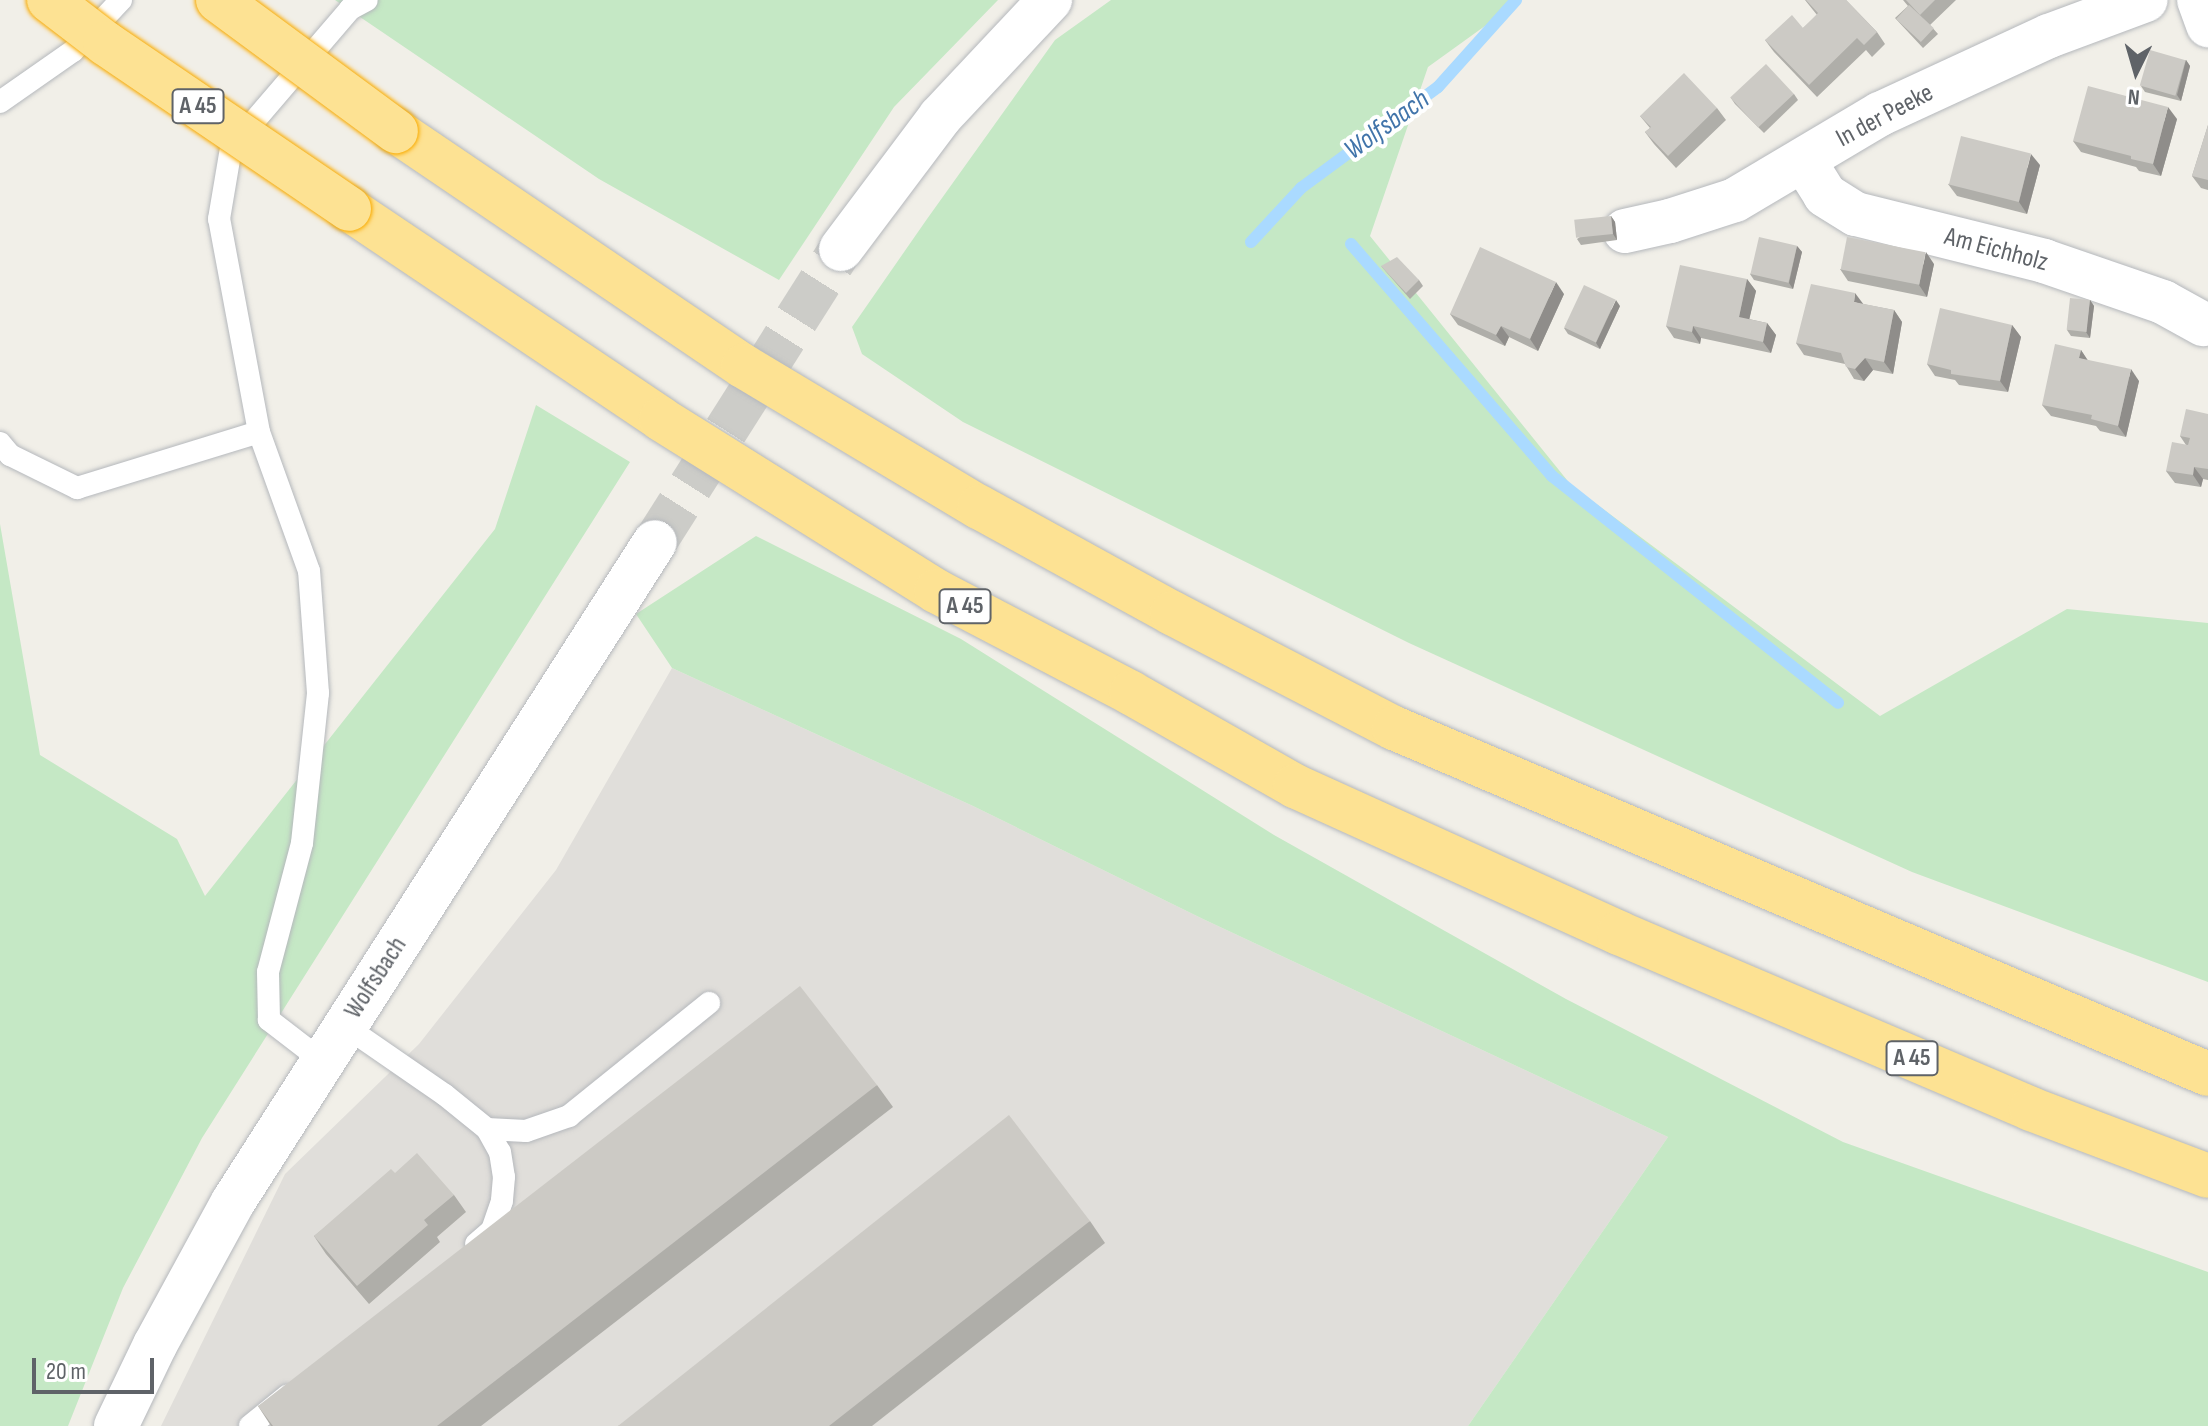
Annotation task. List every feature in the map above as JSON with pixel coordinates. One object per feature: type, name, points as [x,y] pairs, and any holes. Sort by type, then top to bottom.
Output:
[{"type":"highway","name":"A 45","points":[[49,0],[105,43],[661,419],[936,591],[1131,693],[1295,786],[1648,946],[2031,1109],[2208,1176]]},
{"type":"highway","points":[[218,0],[396,131],[743,366],[979,507],[1186,620],[1394,728],[2208,1074]]},
{"type":"main road","points":[[841,249],[940,117],[1050,0]]},
{"type":"main road","name":"In der Peeke","points":[[1625,231],[1670,221],[1735,200],[1880,114],[1980,67],[2146,0]]},
{"type":"main road","points":[[2199,0],[2208,25]]},
{"type":"main road","name":"Am Eichholz","points":[[1804,161],[1825,195],[1856,214],[2044,261],[2163,302],[2203,324]]},
{"type":"main road","name":"Wolfsbach","points":[[116,1426],[155,1345],[233,1202],[655,542]]},
{"type":"lane","points":[[0,102],[73,51],[121,0]]},
{"type":"lane","points":[[367,0],[350,9],[231,148],[219,219],[259,432],[309,571],[318,693],[302,843],[268,972],[269,1020],[333,1043],[445,1095],[487,1129],[500,1152],[504,1177],[502,1201],[492,1230],[454,1262]]},
{"type":"lane","points":[[0,443],[10,455],[77,488],[259,432]]},
{"type":"lane","points":[[487,1129],[526,1131],[569,1116],[709,1003]]},
{"type":"lane","points":[[250,1426],[310,1378]]},
{"type":"shaded area","points":[[672,668],[973,806],[1203,919],[1668,1137],[1468,1426],[161,1426],[285,1174],[419,1044],[556,870]]},
{"type":"green space","points":[[335,0],[998,0],[894,107],[779,280],[599,179]]},
{"type":"green space","points":[[1111,0],[1521,0],[1428,67],[1370,236],[1571,485],[1880,716],[2067,609],[2208,623],[2208,982],[1912,872],[1409,643],[963,422],[862,354],[852,327],[927,219],[1055,40]]},
{"type":"green space","points":[[536,405],[630,462],[202,1138],[123,1288],[68,1426],[0,1426],[0,524],[40,755],[177,839],[205,896],[495,529]]},
{"type":"green space","points":[[756,536],[961,639],[1274,835],[1566,999],[1843,1142],[2208,1272],[2208,1426],[1468,1426],[1668,1137],[1203,919],[973,806],[672,668],[636,614]]},
{"type":"building","points":[[1806,0],[1846,0],[1877,32],[1864,45],[1857,38],[1809,85],[1765,40],[1792,15],[1803,28],[1818,13]]},
{"type":"building","points":[[1906,0],[1935,0],[1920,15]]},
{"type":"building","points":[[1909,5],[1934,28],[1921,42],[1896,19]]},
{"type":"building","points":[[2150,50],[2186,60],[2175,96],[2140,86]]},
{"type":"building","points":[[1766,64],[1794,94],[1758,127],[1730,97]]},
{"type":"building","points":[[1684,73],[1717,108],[1668,156],[1645,132],[1651,127],[1640,116]]},
{"type":"building","points":[[2088,86],[2168,107],[2153,164],[2073,141]]},
{"type":"building","points":[[2208,125],[2208,180],[2192,176]]},
{"type":"building","points":[[1961,136],[2031,153],[2019,202],[1949,185]]},
{"type":"building","points":[[1611,216],[1613,234],[1576,238],[1574,220]]},
{"type":"building","points":[[1759,237],[1797,246],[1788,283],[1750,274]]},
{"type":"building","points":[[1847,237],[1926,252],[1919,285],[1841,269]]},
{"type":"building","points":[[1480,247],[1556,282],[1530,339],[1501,326],[1496,335],[1450,314]]},
{"type":"building","points":[[1397,257],[1419,280],[1406,293],[1381,266]]},
{"type":"building","points":[[1680,265],[1747,279],[1739,317],[1767,323],[1763,342],[1693,326],[1692,332],[1666,326]]},
{"type":"building","points":[[1811,284],[1855,293],[1854,302],[1894,310],[1884,362],[1865,358],[1855,369],[1846,367],[1841,353],[1796,343]]},
{"type":"building","points":[[1584,285],[1616,300],[1596,342],[1564,328]]},
{"type":"building","points":[[2070,298],[2090,300],[2087,332],[2067,330]]},
{"type":"building","points":[[1940,308],[2012,325],[2000,381],[1951,374],[1951,370],[1927,364]]},
{"type":"building","points":[[2055,344],[2081,350],[2079,358],[2131,369],[2118,426],[2091,419],[2092,415],[2042,405]]},
{"type":"building","points":[[2186,409],[2208,414],[2208,469],[2194,467],[2193,475],[2166,471],[2172,442],[2188,445],[2190,438],[2180,436]]},
{"type":"building","points":[[800,986],[877,1085],[437,1426],[273,1426],[258,1406]]},
{"type":"building","points":[[1009,1115],[1090,1221],[829,1426],[618,1426]]},
{"type":"building","points":[[417,1153],[454,1195],[424,1220],[428,1225],[357,1286],[314,1236],[391,1169],[395,1173]]},
{"type":"waterway","name":"Wolfsbach","points":[[1251,242],[1301,188],[1438,87],[1516,0]]},
{"type":"waterway","points":[[1351,244],[1552,476],[1838,703]]},
{"type":"tunnel","points":[[655,542],[841,249]]}]
